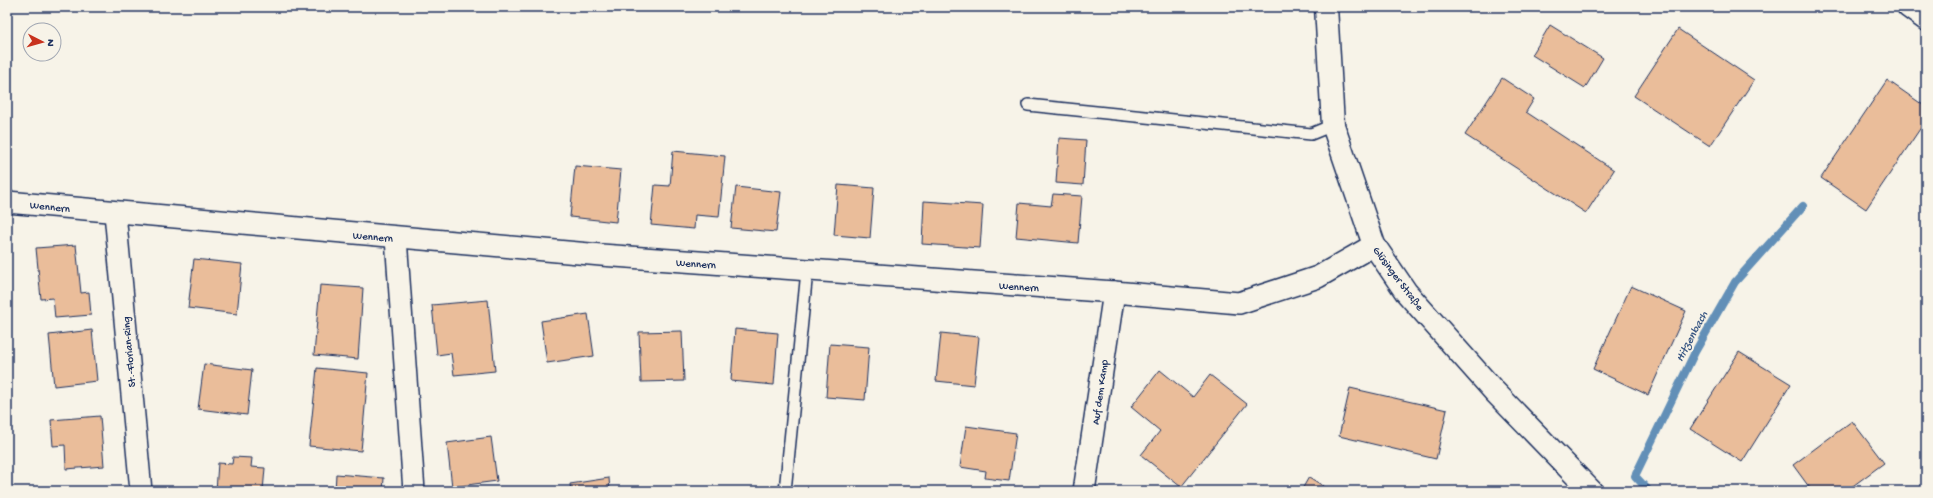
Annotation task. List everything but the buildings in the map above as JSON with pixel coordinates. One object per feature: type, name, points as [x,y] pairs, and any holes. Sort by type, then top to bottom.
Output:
[{"type":"street","name":"Glüsinger Straße","points":[[1326,7],[1333,125],[1374,245],[1406,292],[1488,385],[1591,491]]},
{"type":"street","points":[[1908,7],[1926,20]]},
{"type":"street","name":"Wennern","points":[[7,202],[396,238],[807,271],[1114,292],[1239,303],[1318,277],[1374,245]]},
{"type":"street","name":"St.-Florian-Ring","points":[[116,213],[141,491]]},
{"type":"street","points":[[396,238],[414,491]]},
{"type":"street","name":"Auf dem Kamp","points":[[1084,491],[1114,292]]},
{"type":"lane","points":[[1028,105],[1311,134],[1333,125]]},
{"type":"lane","points":[[785,491],[807,271]]},
{"type":"waterway","name":"Hitzenbach","points":[[1649,491],[1635,476],[1695,352],[1735,282],[1803,206]]}]
